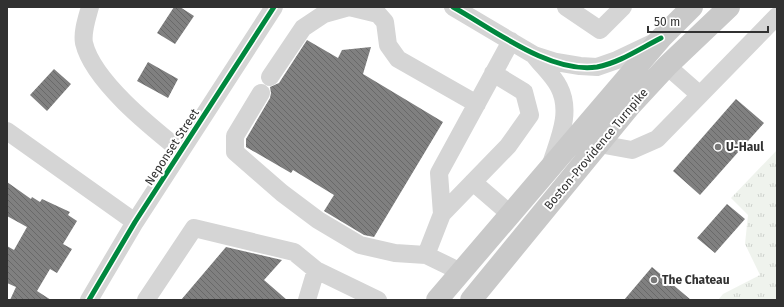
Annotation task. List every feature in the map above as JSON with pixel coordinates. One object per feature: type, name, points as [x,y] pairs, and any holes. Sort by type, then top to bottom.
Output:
[{"type":"main road","name":"Boston-Providence Turnpike","points":[[437,300],[551,164],[661,38],[692,7]]},
{"type":"main road","name":"Boston-Providence Turnpike","points":[[472,300],[630,106],[667,66],[729,7]]},
{"type":"street","points":[[90,7],[85,26],[84,41],[94,66],[137,116],[181,151]]},
{"type":"street","name":"Neponset Street","points":[[89,300],[135,222],[274,7]]},
{"type":"street","points":[[270,77],[302,28],[324,14],[349,7],[378,14],[385,22],[388,45],[398,59],[477,104]]},
{"type":"street","points":[[566,7],[600,30],[623,7]]},
{"type":"street","points":[[462,9],[534,55],[556,62],[580,66],[597,67],[617,60],[661,38]]},
{"type":"street","points":[[599,144],[632,150],[657,139],[777,16]]},
{"type":"street","points":[[442,214],[439,173],[510,41]]},
{"type":"street","points":[[534,55],[558,86],[564,101],[566,115],[551,164]]},
{"type":"street","points":[[667,66],[700,95]]},
{"type":"street","points":[[426,255],[442,214],[508,146],[530,115],[524,92],[493,73]]},
{"type":"street","points":[[260,93],[235,136],[235,152],[282,193],[318,220],[360,245],[395,253],[426,255],[461,272]]},
{"type":"street","points":[[7,131],[135,222]]},
{"type":"street","points":[[473,182],[510,214]]},
{"type":"street","points":[[146,300],[194,228],[294,252],[316,270],[377,300]]},
{"type":"street","points":[[307,300],[316,270]]},
{"type":"green space","points":[[777,150],[777,300],[718,300],[723,294],[760,275],[745,244],[748,215],[731,198]]},
{"type":"building","points":[[174,7],[180,7],[194,16],[175,44],[157,33]]},
{"type":"building","points":[[307,40],[338,58],[342,50],[371,47],[363,74],[443,122],[374,237],[364,235],[324,211],[334,195],[293,170],[291,173],[246,147],[246,139],[270,98],[270,87],[279,83]]},
{"type":"building","points":[[148,62],[178,79],[168,98],[137,81]]},
{"type":"building","points":[[54,69],[71,84],[47,111],[30,95]]},
{"type":"building","name":"U-Haul","points":[[736,99],[764,123],[700,195],[673,171]]},
{"type":"building","points":[[7,182],[31,199],[32,197],[40,202],[42,199],[70,212],[68,215],[77,221],[63,244],[72,249],[57,273],[50,269],[37,291],[51,300],[10,300],[16,287],[7,283],[7,246],[14,250],[27,227],[7,216]]},
{"type":"building","points":[[727,204],[745,219],[715,253],[697,238]]},
{"type":"building","points":[[226,247],[282,260],[264,280],[287,300],[181,300]]},
{"type":"building","name":"The Chateau","points":[[652,267],[691,300],[624,300]]},
{"type":"cycle path","points":[[89,300],[135,222],[274,7]]},
{"type":"cycle path","points":[[453,7],[522,48],[560,64],[579,67],[597,67],[605,65],[630,55],[661,38]]},
{"type":"place","name":"U-Haul","points":[[718,147]]},
{"type":"place","name":"The Chateau","points":[[654,280]]}]
